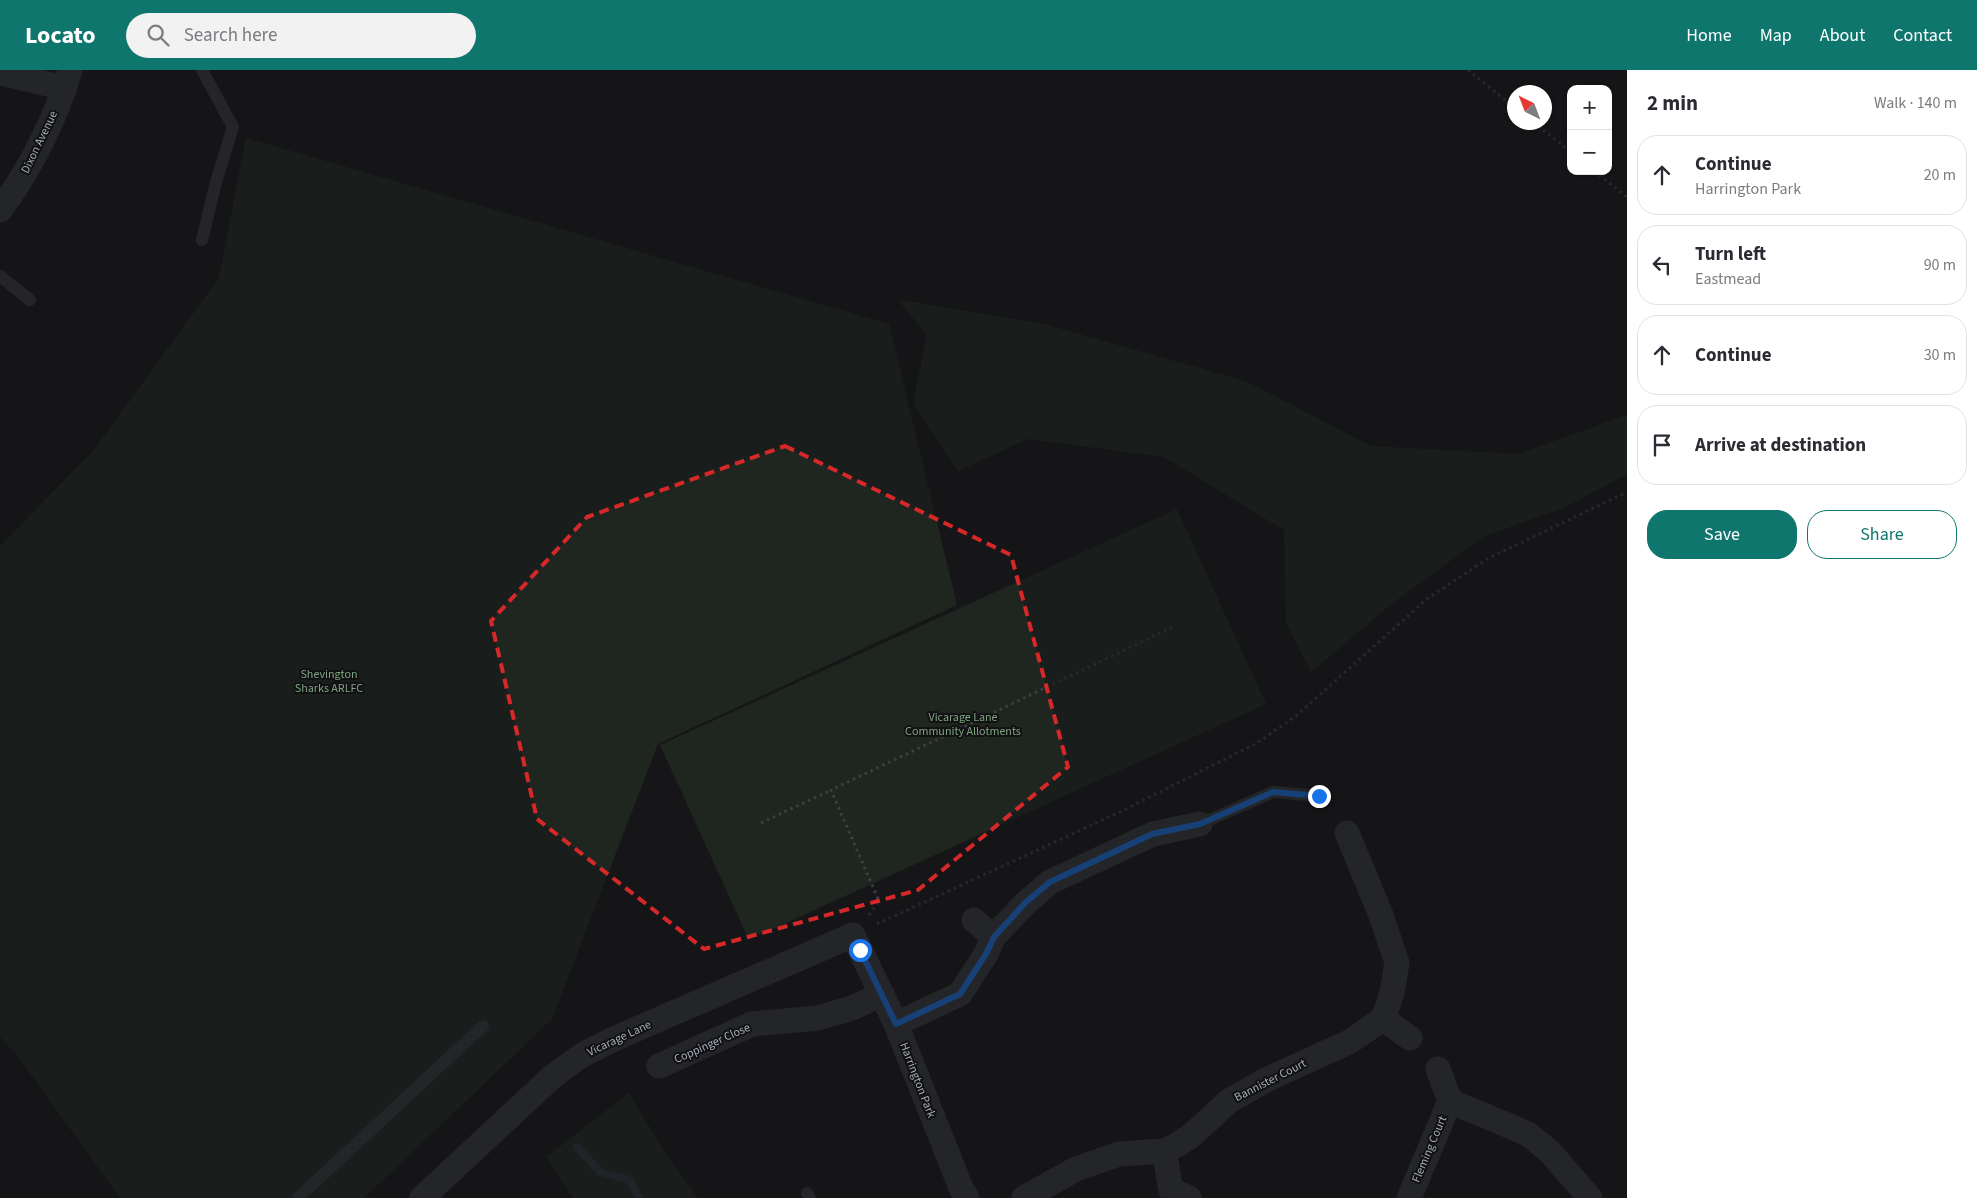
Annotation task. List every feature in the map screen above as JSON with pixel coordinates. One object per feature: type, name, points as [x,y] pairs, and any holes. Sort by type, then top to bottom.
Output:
[{"type":"street","points":[[0,73],[67,79]]},
{"type":"street","name":"Dixon Avenue","points":[[0,210],[14,191],[33,158],[67,79]]},
{"type":"street","points":[[896,1024],[960,994],[986,954],[994,937],[1026,902],[1050,882],[1152,834],[1200,824]]},
{"type":"street","points":[[1347,833],[1382,915],[1397,964],[1392,993],[1383,1019],[1410,1038]]},
{"type":"street","points":[[974,920],[994,937]]},
{"type":"street","name":"Harrington Park","points":[[853,935],[896,1024],[961,1188],[967,1198]]},
{"type":"street","name":"Vicarage Lane","points":[[422,1198],[552,1077],[582,1055],[616,1038],[853,935]]},
{"type":"street","name":"Coppinger Close","points":[[659,1066],[752,1024],[818,1018],[852,1008],[882,994]]},
{"type":"street","name":"Bannister Court","points":[[1024,1198],[1076,1169],[1119,1154],[1164,1151],[1192,1135],[1229,1101],[1268,1079],[1349,1042],[1383,1019]]},
{"type":"street","points":[[1438,1069],[1450,1100],[1528,1134],[1549,1151],[1590,1198]]},
{"type":"street","name":"Fleming Court","points":[[1409,1198],[1450,1100]]},
{"type":"street","points":[[1164,1151],[1171,1190],[1189,1198]]},
{"type":"lane","points":[[202,70],[233,127],[216,182],[202,240]]},
{"type":"lane","points":[[0,276],[30,300]]},
{"type":"lane","points":[[1200,824],[1273,792],[1319,796]]},
{"type":"lane","points":[[298,1198],[483,1026]]},
{"type":"path","points":[[1468,70],[1507,101]]},
{"type":"path","points":[[1543,130],[1567,149]]},
{"type":"path","points":[[1599,175],[1627,197]]},
{"type":"path","points":[[853,935],[1120,812],[1257,743],[1296,716],[1428,598],[1489,558],[1627,492]]},
{"type":"path","points":[[761,823],[1173,627]]},
{"type":"path","points":[[831,790],[879,901],[853,935]]},
{"type":"highlighted area","points":[[785,446],[1011,555],[1068,767],[918,890],[704,949],[537,819],[491,621],[587,517]]},
{"type":"green space","name":"Shevington Sharks ARLFC","points":[[246,138],[889,324],[957,605],[658,744],[552,1019],[364,1198],[120,1198],[17,1055],[0,1037],[0,546],[93,451],[219,278]]},
{"type":"green space","points":[[897,299],[1044,324],[1248,382],[1371,446],[1518,454],[1627,415],[1627,474],[1568,506],[1483,537],[1394,602],[1311,672],[1286,623],[1284,530],[1164,457],[1028,439],[958,471],[913,404],[927,335]]},
{"type":"green space","name":"Vicarage Lane Community Allotments","points":[[1177,509],[1266,704],[749,940],[660,745]]},
{"type":"green space","points":[[629,1093],[666,1154],[698,1198],[573,1198],[546,1157]]},
{"type":"waterway","points":[[577,1147],[600,1172],[630,1180],[639,1198]]},
{"type":"route","points":[[860,950],[896,1024],[960,994],[986,954],[994,937],[1026,902],[1050,882],[1152,834],[1200,824],[1273,792],[1319,796]]}]
